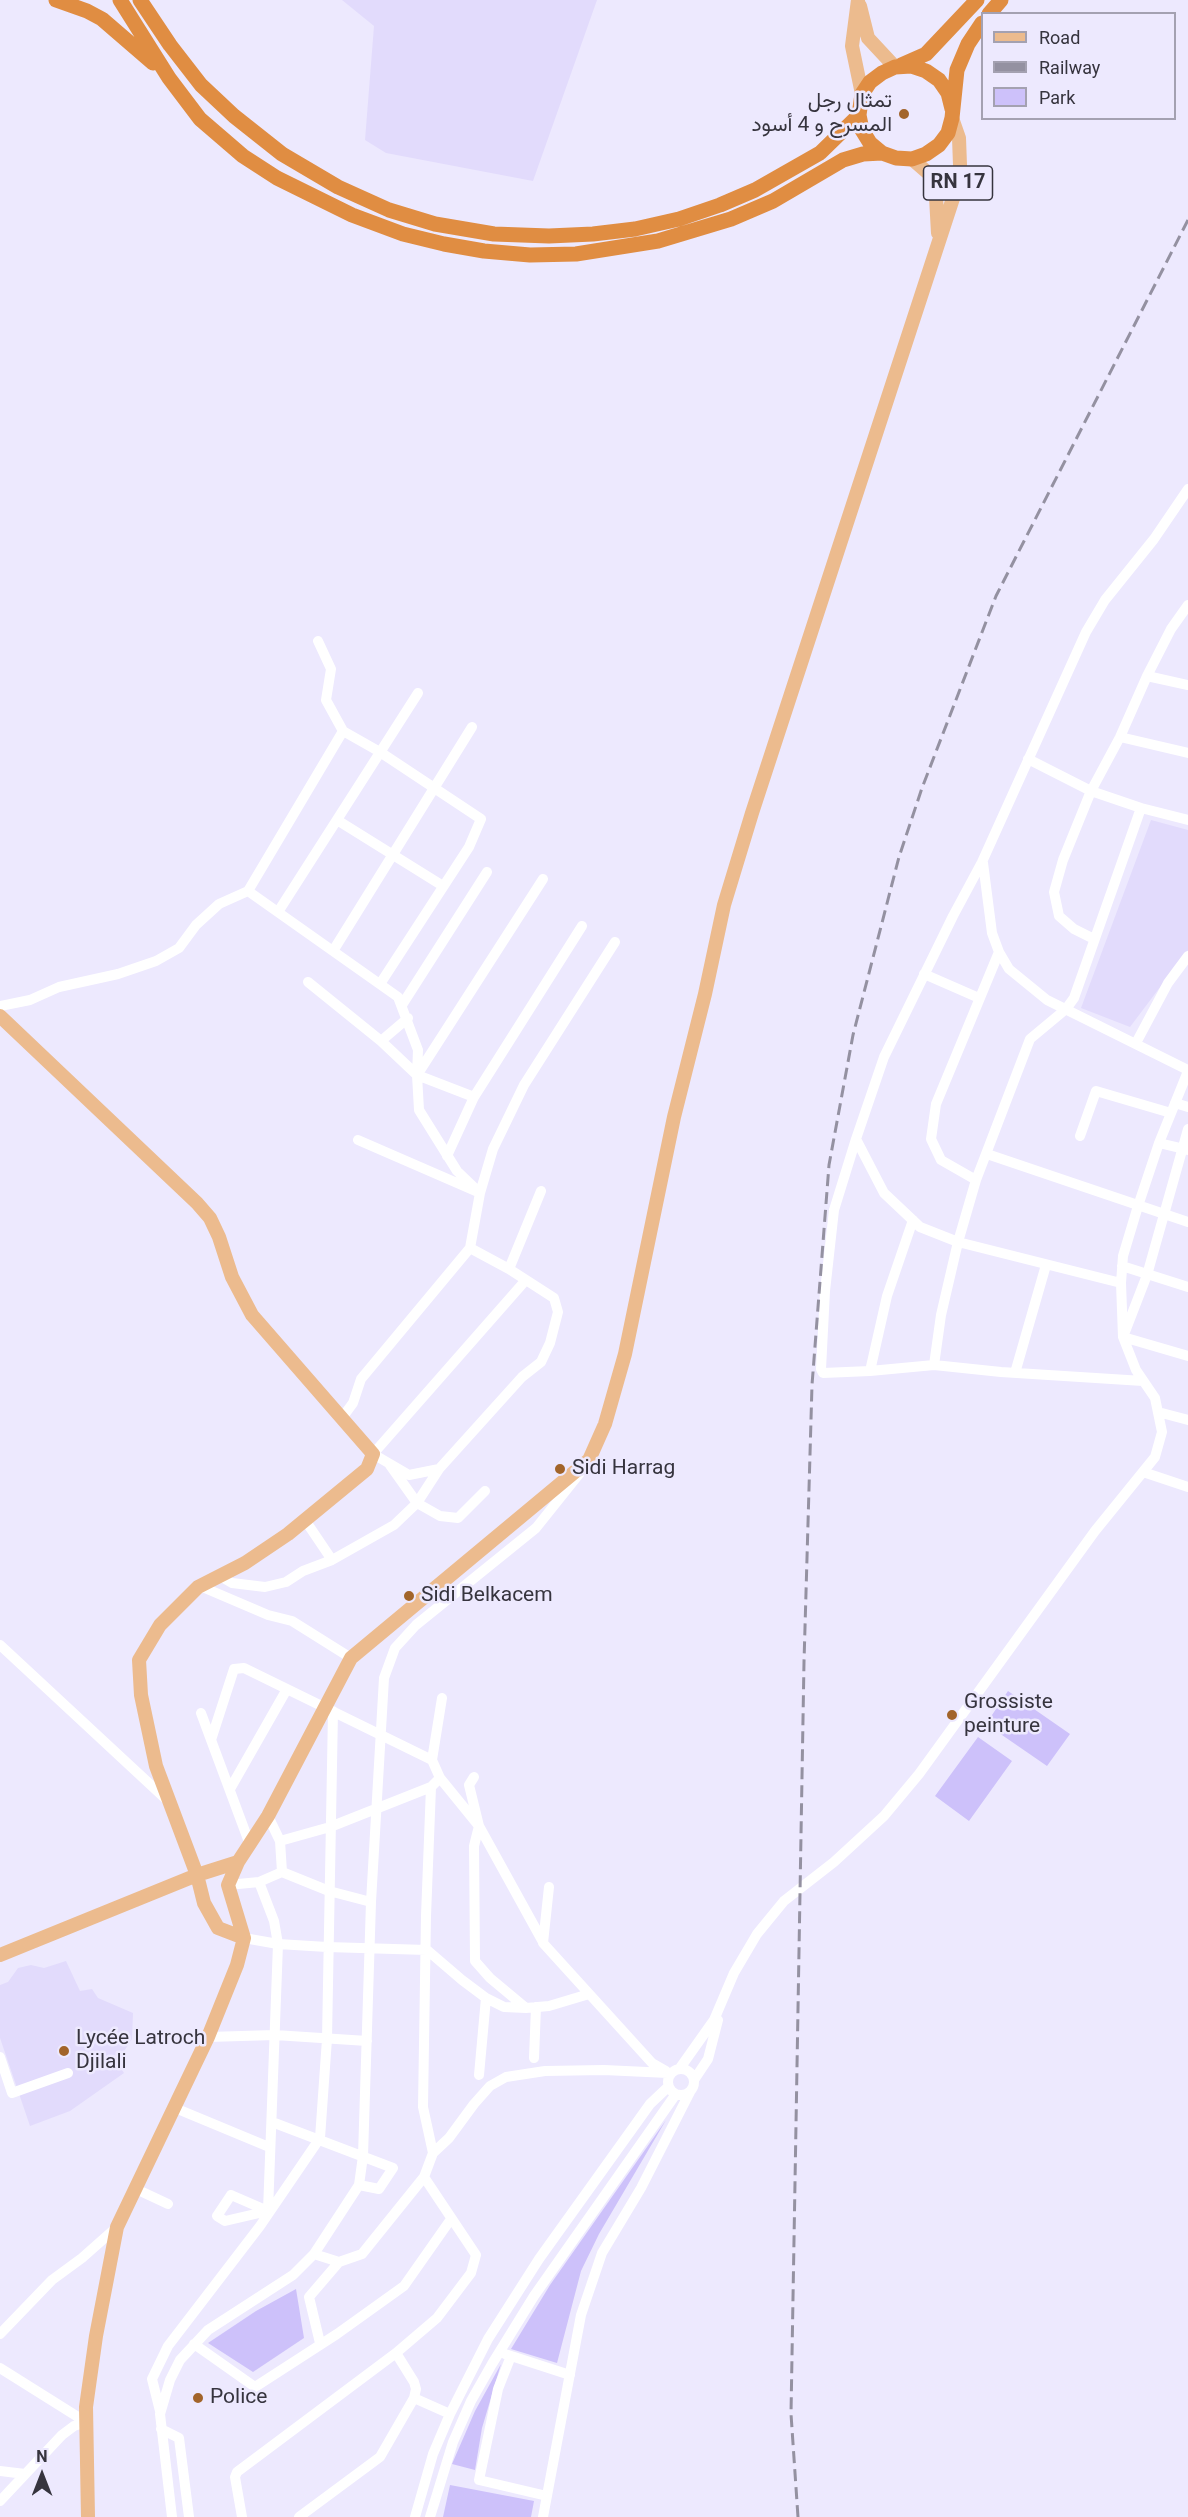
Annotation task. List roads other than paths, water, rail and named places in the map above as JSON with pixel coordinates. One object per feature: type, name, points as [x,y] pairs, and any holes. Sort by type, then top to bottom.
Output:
[{"type":"highway","points":[[56,0],[87,11],[102,20],[133,44],[169,78]]},
{"type":"highway","points":[[120,0],[169,78],[200,119],[243,156],[277,178],[352,215],[403,234],[484,251],[530,255],[576,254],[658,241],[731,219],[773,201],[843,160],[863,154],[882,153],[897,158],[912,159],[926,154],[939,145],[948,133],[957,70],[968,44],[981,24]]},
{"type":"highway","points":[[140,0],[170,45],[201,85],[234,116],[282,154],[338,186],[389,210],[435,224],[494,234],[549,236],[635,229],[679,219],[720,206],[755,190],[819,153],[859,115]]},
{"type":"highway","points":[[882,153],[866,136],[859,115],[862,94],[870,82],[882,73],[926,54],[977,0]]},
{"type":"highway","points":[[991,12],[1001,0]]},
{"type":"highway","points":[[895,67],[911,66],[926,71],[939,80],[948,93],[952,114]]},
{"type":"main road","points":[[858,0],[868,38],[895,67]]},
{"type":"main road","points":[[858,0],[852,46],[862,94]]},
{"type":"main road","name":"RN 17","points":[[228,1885],[249,1842],[267,1816],[328,1709],[351,1658],[590,1460],[611,1407],[625,1354],[674,1117],[705,994],[724,905],[958,183],[959,138],[952,114]]},
{"type":"main road","name":"RN 17","points":[[912,159],[935,179],[939,246]]},
{"type":"main road","points":[[0,1016],[210,1218],[219,1236],[232,1277],[252,1315],[373,1454],[367,1468],[305,1520],[245,1563],[200,1586],[160,1625],[139,1660],[141,1695],[156,1766],[197,1875],[204,1903],[218,1928],[244,1938]]},
{"type":"main road","points":[[0,1955],[197,1875],[238,1862]]},
{"type":"main road","points":[[88,2517],[86,2407],[96,2336],[117,2228],[230,1986],[244,1938],[228,1885]]},
{"type":"street","points":[[1143,1381],[934,1365],[827,1374],[821,1369],[825,1291],[834,1210],[884,1057],[982,862],[1086,632],[1105,600],[1154,539],[1188,489]]},
{"type":"street","points":[[1094,939],[1074,929],[1059,916],[1054,892],[1063,860],[1092,791],[1171,628],[1188,604]]},
{"type":"street","points":[[318,640],[331,669],[326,700],[343,731],[380,752],[481,819],[469,847],[380,984]]},
{"type":"street","points":[[1147,676],[1188,685]]},
{"type":"street","points":[[278,912],[418,693]]},
{"type":"street","points":[[333,951],[472,727]]},
{"type":"street","points":[[0,1006],[30,1000],[59,987],[118,974],[156,961],[179,948],[196,925],[219,904],[248,891],[343,731]]},
{"type":"street","points":[[1120,736],[1188,753]]},
{"type":"street","points":[[1028,759],[1092,791],[1141,808],[1188,820]]},
{"type":"street","points":[[934,1365],[937,1338],[958,1242],[976,1180],[1030,1039],[1066,1009],[1074,998],[1141,808]]},
{"type":"street","points":[[337,820],[443,886]]},
{"type":"street","points":[[320,2343],[309,2297],[339,2262],[362,2254],[424,2177],[433,2153],[449,2138],[490,2086],[507,2077],[545,2071],[604,2070],[668,2073],[680,2068],[714,2020],[734,1973],[757,1934],[784,1901],[834,1862],[884,1816],[920,1774],[1095,1532],[1155,1457],[1162,1432],[1155,1398],[1143,1381],[1123,1337],[1122,1266],[1138,1206],[1159,1143],[1188,1071],[1047,1000],[1009,969],[992,933],[982,862]]},
{"type":"street","points":[[402,1005],[487,872]]},
{"type":"street","points":[[417,1075],[543,879]]},
{"type":"street","points":[[248,891],[398,997],[408,1018],[418,1050],[419,1110],[458,1171],[480,1193]]},
{"type":"street","points":[[447,1156],[474,1097],[582,926]]},
{"type":"street","points":[[342,1418],[353,1402],[361,1379],[470,1248],[480,1193],[493,1149],[524,1085],[615,942]]},
{"type":"street","points":[[976,1180],[941,1160],[931,1139],[936,1104],[999,952]]},
{"type":"street","points":[[1136,1043],[1168,982],[1188,956]]},
{"type":"street","points":[[924,974],[979,998]]},
{"type":"street","points":[[308,982],[381,1041],[417,1075],[474,1097]]},
{"type":"street","points":[[381,1041],[408,1018]]},
{"type":"street","points":[[1080,1136],[1096,1091],[1173,1108],[1188,1107]]},
{"type":"street","points":[[1123,1337],[1146,1275],[1188,1129]]},
{"type":"street","points":[[856,1139],[884,1193],[920,1227],[958,1242],[1121,1283]]},
{"type":"street","points":[[358,1140],[480,1193]]},
{"type":"street","points":[[1159,1143],[1184,1149]]},
{"type":"street","points":[[987,1154],[1188,1222]]},
{"type":"street","points":[[508,1269],[541,1191]]},
{"type":"street","points":[[870,1371],[887,1296],[913,1220]]},
{"type":"street","points":[[220,1576],[232,1583],[265,1587],[286,1582],[303,1571],[332,1560],[394,1525],[417,1503],[439,1468],[522,1377],[541,1362],[550,1343],[558,1312],[554,1298],[470,1248]]},
{"type":"street","points":[[1015,1373],[1046,1265]]},
{"type":"street","points":[[1122,1266],[1188,1287]]},
{"type":"street","points":[[439,1468],[409,1475],[373,1454],[525,1281]]},
{"type":"street","points":[[1123,1337],[1188,1356]]},
{"type":"street","points":[[1158,1412],[1188,1420]]},
{"type":"street","points":[[160,2414],[170,2380],[180,2360],[208,2330],[293,2275],[314,2254],[359,2186],[363,2156],[371,1902],[380,1733],[384,1678],[395,1648],[416,1625],[536,1528],[590,1460]]},
{"type":"street","points":[[387,1462],[417,1503],[440,1516],[458,1518],[485,1491]]},
{"type":"street","points":[[1143,1472],[1188,1486]]},
{"type":"street","points":[[305,1520],[332,1560]]},
{"type":"street","points":[[200,1586],[267,1615],[292,1622],[351,1658]]},
{"type":"street","points":[[0,1645],[168,1801]]},
{"type":"street","points":[[211,1740],[234,1669],[244,1668],[432,1760]]},
{"type":"street","points":[[230,1789],[287,1689]]},
{"type":"street","points":[[429,2517],[453,2442],[471,2401],[534,2296],[672,2090],[668,2073],[652,2063],[543,1942],[479,1826],[440,1778],[432,1760],[442,1698]]},
{"type":"street","points":[[172,2517],[160,2414],[152,2379],[168,2346],[260,2226],[268,2211],[320,2138],[327,2039],[330,1827],[328,1709]]},
{"type":"street","points":[[201,1713],[249,1842]]},
{"type":"street","points":[[474,1777],[469,1785],[479,1826],[474,1846],[475,1961],[490,1978],[531,2008]]},
{"type":"street","points":[[280,1841],[330,1827],[431,1787],[440,1778]]},
{"type":"street","points":[[431,1787],[423,2107],[433,2153]]},
{"type":"street","points":[[267,1816],[280,1841],[282,1872]]},
{"type":"street","points":[[228,1885],[259,1882],[282,1872],[329,1891],[371,1902]]},
{"type":"street","points":[[259,1882],[274,1921],[278,1944],[268,2211]]},
{"type":"street","points":[[543,1942],[549,1887]]},
{"type":"street","points":[[244,1938],[278,1944],[427,1950],[486,1998],[504,2007],[531,2008],[589,1994]]},
{"type":"street","points":[[479,2075],[486,1998]]},
{"type":"street","points":[[543,2517],[581,2315],[602,2253],[641,2188],[708,2059],[721,2002]]},
{"type":"street","points":[[531,2008],[534,2058]]},
{"type":"street","points":[[208,2037],[275,2035],[367,2041]]},
{"type":"street","points":[[0,2057],[12,2093],[68,2073]]},
{"type":"street","points":[[680,2068],[688,2071],[693,2085]]},
{"type":"street","points":[[415,2517],[433,2454],[450,2414],[488,2339],[539,2259],[650,2104],[672,2090],[687,2094],[693,2085]]},
{"type":"street","points":[[175,2108],[269,2147]]},
{"type":"street","points":[[272,2122],[320,2138],[393,2168],[379,2189],[359,2186]]},
{"type":"street","points":[[242,2517],[235,2477],[237,2472],[396,2353],[438,2318],[471,2273],[477,2255],[424,2177]]},
{"type":"street","points":[[136,2189],[168,2204]]},
{"type":"street","points":[[194,2344],[255,2386],[337,2334],[404,2286],[451,2219]]},
{"type":"street","points":[[0,2334],[52,2280],[117,2228]]},
{"type":"street","points":[[314,2254],[339,2262]]},
{"type":"street","points":[[499,2352],[570,2375]]},
{"type":"street","points":[[299,2517],[380,2457],[414,2398],[416,2389],[396,2353]]},
{"type":"street","points":[[511,2356],[498,2389],[479,2480],[547,2496]]},
{"type":"street","points":[[0,2368],[86,2422]]},
{"type":"street","points":[[0,2378],[17,2380]]},
{"type":"street","points":[[414,2398],[450,2414]]},
{"type":"street","points":[[0,2501],[62,2435],[74,2426],[86,2422]]},
{"type":"street","points":[[161,2429],[179,2438],[189,2517]]},
{"type":"street","points":[[0,2471],[25,2474]]},
{"type":"railway","points":[[798,2517],[791,2414],[804,1662],[812,1385],[829,1165],[853,1035],[899,857],[922,788],[996,596],[1188,220]]},
{"type":"place","name":"تمثال رجل المسرح و 4 أسود","points":[[904,114]]},
{"type":"place","name":"Sidi Harrag","points":[[560,1469]]},
{"type":"place","name":"Sidi Belkacem","points":[[409,1596]]},
{"type":"place","name":"Grossiste peinture","points":[[952,1715]]},
{"type":"place","name":"Lycée Latroch Djilali","points":[[64,2051]]},
{"type":"place","name":"Police","points":[[198,2398]]}]
